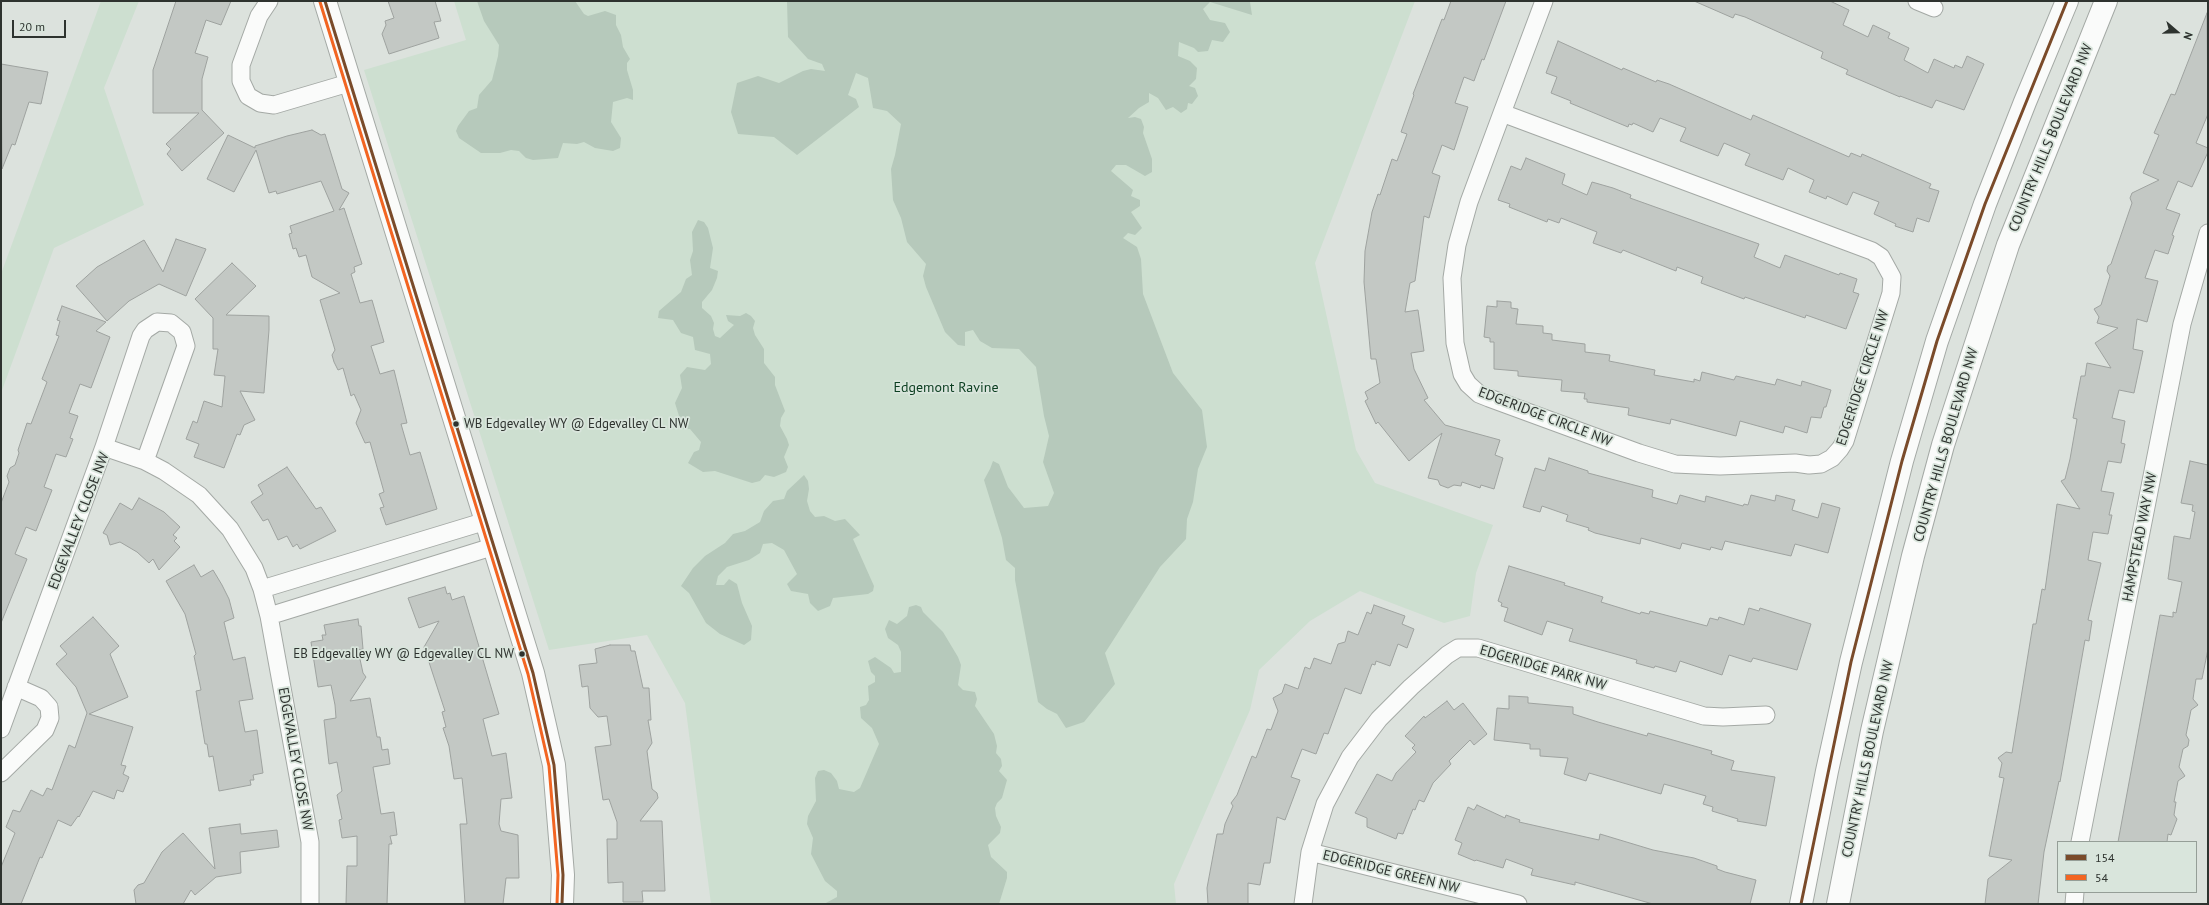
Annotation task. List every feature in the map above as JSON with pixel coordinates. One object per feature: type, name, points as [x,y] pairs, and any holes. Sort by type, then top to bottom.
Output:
[{"type":"main road","points":[[325,1],[352,82],[533,673],[554,766],[563,875],[562,904]]},
{"type":"main road","points":[[1801,904],[1827,771],[1851,662],[1902,461],[1938,341],[1985,204],[2067,1]]},
{"type":"main road","name":"COUNTRY HILLS BOULEVARD NW","points":[[1838,904],[1872,731],[1913,556],[1943,445],[2008,245],[2106,1]]},
{"type":"street","points":[[269,1],[259,16],[241,65],[241,81],[248,96],[260,103],[274,105],[352,82]]},
{"type":"street","name":"EDGERIDGE CIRCLE NW","points":[[1502,112],[1872,251],[1881,257],[1892,277],[1891,293],[1845,441],[1832,458],[1821,464],[1809,466],[1795,463],[1702,466],[1675,464],[1616,445],[1489,398],[1474,390],[1462,374],[1455,343],[1452,278],[1457,245],[1469,202],[1502,112],[1544,1]]},
{"type":"street","points":[[1917,1],[1934,8]]},
{"type":"street","name":"HAMPSTEAD WAY NW","points":[[2080,841],[2182,324],[2206,243]]},
{"type":"street","points":[[104,447],[141,336],[145,330],[157,322],[171,323],[182,332],[186,346],[145,461]]},
{"type":"street","name":"EDGEVALLEY CLOSE NW","points":[[1,729],[104,447],[145,461],[182,482],[215,511],[243,548],[262,589],[270,616],[310,842],[310,904]]},
{"type":"street","points":[[262,589],[486,521]]},
{"type":"street","points":[[270,616],[495,546]]},
{"type":"street","name":"EDGERIDGE PARK NW","points":[[1303,904],[1310,852],[1325,804],[1350,757],[1379,720],[1400,698],[1447,655],[1458,648],[1478,648],[1704,716],[1723,717],[1766,715]]},
{"type":"street","points":[[1,773],[45,730],[50,718],[49,707],[41,698],[16,687]]},
{"type":"street","name":"EDGERIDGE GREEN NW","points":[[1310,852],[1518,904]]},
{"type":"street","points":[[2074,904],[2075,893]]},
{"type":"green space","points":[[101,1],[139,1],[104,88],[144,205],[54,248],[1,393],[1,274]]},
{"type":"green space","name":"Edgemont Ravine","points":[[454,1],[1415,1],[1315,263],[1356,450],[1375,483],[1493,525],[1476,573],[1470,616],[1444,623],[1360,591],[1310,621],[1259,670],[1250,710],[1174,884],[1176,904],[711,904],[685,703],[647,635],[549,650],[364,70],[466,40]]},
{"type":"green space","points":[[477,1],[575,1],[584,14],[588,16],[605,11],[616,15],[616,25],[621,35],[623,47],[630,59],[627,63],[627,70],[633,90],[633,100],[627,98],[613,102],[611,122],[621,138],[620,148],[613,151],[595,148],[584,142],[577,144],[563,143],[558,158],[533,160],[526,158],[519,151],[511,150],[500,153],[481,153],[459,138],[456,131],[458,126],[469,111],[477,108],[479,95],[492,80],[498,56],[499,45],[484,21]]},
{"type":"green space","points":[[787,1],[1250,2],[1252,15],[1210,2],[1203,9],[1210,20],[1225,23],[1230,32],[1223,42],[1212,40],[1208,51],[1198,52],[1194,48],[1179,42],[1178,56],[1190,61],[1197,68],[1196,79],[1189,86],[1195,88],[1198,96],[1192,104],[1188,103],[1187,109],[1181,113],[1173,107],[1166,110],[1158,98],[1149,93],[1149,102],[1139,108],[1128,118],[1135,117],[1141,119],[1144,127],[1143,133],[1152,159],[1152,172],[1145,176],[1126,165],[1116,165],[1111,171],[1133,190],[1131,196],[1140,200],[1140,206],[1131,212],[1142,228],[1135,235],[1128,233],[1123,238],[1137,247],[1141,259],[1143,294],[1173,373],[1202,410],[1207,447],[1198,469],[1193,502],[1187,519],[1186,539],[1160,567],[1105,653],[1115,684],[1084,722],[1066,728],[1057,714],[1038,702],[1015,580],[1015,568],[1006,560],[1002,538],[984,480],[993,461],[999,464],[1008,487],[1024,508],[1048,506],[1054,493],[1043,462],[1049,436],[1044,416],[1036,367],[1019,349],[992,348],[980,341],[973,330],[965,332],[965,346],[958,345],[945,332],[926,287],[923,276],[926,264],[907,242],[901,218],[893,200],[891,169],[901,124],[887,111],[873,108],[868,78],[856,73],[848,95],[856,99],[859,107],[797,155],[774,137],[738,134],[731,112],[737,83],[758,76],[779,83],[803,71],[811,69],[825,71],[822,64],[808,59],[788,37]]},
{"type":"green space","points":[[698,220],[704,222],[708,228],[713,248],[710,268],[718,271],[712,290],[702,302],[702,308],[711,316],[714,323],[713,329],[715,336],[720,338],[734,325],[728,321],[726,315],[740,316],[746,313],[751,316],[755,321],[753,328],[755,335],[764,349],[764,363],[775,377],[775,385],[785,411],[781,418],[780,426],[789,445],[784,457],[788,467],[786,472],[774,477],[765,475],[760,481],[752,483],[715,471],[703,472],[688,463],[694,452],[699,450],[701,442],[690,429],[683,429],[678,423],[679,416],[675,403],[682,388],[680,375],[687,367],[705,370],[711,364],[710,354],[695,350],[693,337],[681,333],[673,320],[658,318],[659,311],[681,292],[686,279],[692,275],[690,260],[693,251],[692,232]]},
{"type":"green space","points":[[804,475],[808,481],[809,489],[807,501],[810,511],[815,517],[824,516],[835,521],[845,519],[860,535],[853,539],[874,586],[873,591],[868,594],[833,598],[830,606],[818,611],[810,603],[808,594],[791,591],[787,584],[797,574],[784,550],[772,543],[763,544],[760,553],[749,560],[727,567],[718,576],[716,585],[724,585],[729,579],[737,584],[742,603],[752,626],[751,640],[744,645],[720,634],[706,623],[689,593],[681,586],[693,568],[705,556],[725,543],[733,534],[745,531],[760,522],[764,511],[773,501],[784,499],[787,491]]},
{"type":"green space","points":[[916,605],[921,607],[923,612],[943,632],[958,657],[961,665],[958,685],[963,690],[975,692],[977,699],[975,706],[994,734],[997,746],[996,753],[1001,759],[1002,766],[999,771],[1007,780],[1002,798],[997,803],[995,808],[996,816],[1001,827],[1000,833],[988,845],[991,857],[1007,872],[1007,878],[999,904],[824,904],[837,897],[837,891],[825,881],[811,854],[813,838],[807,824],[808,816],[816,801],[815,778],[818,771],[824,770],[831,773],[837,781],[839,789],[854,792],[860,788],[879,744],[872,728],[861,718],[860,707],[866,705],[869,700],[868,686],[875,682],[875,676],[871,672],[868,661],[875,657],[891,668],[894,673],[901,672],[901,652],[898,645],[888,638],[885,629],[889,620],[897,624],[907,616],[909,607]]},
{"type":"building","points":[[176,1],[231,1],[221,25],[206,20],[195,53],[208,57],[202,79],[202,110],[224,133],[182,171],[167,154],[171,149],[166,144],[199,113],[153,113],[153,70]]},
{"type":"building","points":[[388,1],[435,1],[441,21],[434,22],[439,38],[389,54],[382,34],[386,25],[385,21],[394,18]]},
{"type":"building","points":[[1451,1],[1506,1],[1484,60],[1482,59],[1474,81],[1464,77],[1455,103],[1468,107],[1454,150],[1442,145],[1432,173],[1440,176],[1429,218],[1424,216],[1415,281],[1410,283],[1405,312],[1418,310],[1424,351],[1411,353],[1414,369],[1428,398],[1424,400],[1445,425],[1500,440],[1495,455],[1503,458],[1494,489],[1481,485],[1480,488],[1462,482],[1461,486],[1454,485],[1448,488],[1440,485],[1438,480],[1428,478],[1442,433],[1409,461],[1378,422],[1376,424],[1365,401],[1368,399],[1365,392],[1380,383],[1376,359],[1371,359],[1364,282],[1365,251],[1372,212],[1378,194],[1380,195],[1392,159],[1397,161],[1407,134],[1401,132],[1414,95],[1413,94],[1442,19],[1444,20]]},
{"type":"building","points":[[1694,1],[1830,1],[1849,10],[1843,25],[1868,37],[1873,25],[1890,33],[1888,38],[1909,48],[1904,60],[1928,73],[1934,59],[1954,68],[1955,65],[1962,68],[1967,56],[1984,64],[1964,110],[1936,100],[1932,108],[1900,97],[1846,74],[1848,70],[1821,58],[1823,52],[1745,17],[1735,14],[1733,18]]},
{"type":"building","points":[[2207,13],[2208,114],[2196,143],[2208,148],[2208,152],[2192,187],[2178,181],[2166,209],[2180,214],[2172,235],[2174,236],[2168,254],[2155,250],[2145,278],[2158,281],[2147,322],[2137,319],[2133,349],[2143,351],[2134,393],[2119,390],[2112,418],[2125,421],[2121,443],[2125,444],[2121,463],[2108,461],[2101,491],[2114,493],[2109,515],[2112,515],[2108,534],[2093,532],[2088,560],[2101,563],[2088,620],[2092,621],[2089,641],[2085,640],[2060,782],[2059,781],[2044,852],[2038,904],[1985,904],[1988,879],[2012,860],[1989,856],[2004,778],[1999,777],[2002,763],[1998,758],[2006,752],[2012,753],[2033,624],[2036,624],[2042,589],[2045,590],[2057,504],[2080,509],[2061,481],[2065,479],[2070,459],[2077,419],[2073,418],[2081,376],[2085,376],[2087,363],[2111,368],[2095,343],[2118,328],[2097,323],[2099,317],[2094,309],[2101,305],[2110,276],[2107,271],[2108,266],[2111,264],[2132,203],[2130,198],[2132,193],[2159,180],[2143,173],[2159,135],[2154,133],[2171,94],[2175,95]]},
{"type":"building","points":[[1558,41],[1622,70],[1623,68],[1656,82],[1657,80],[1669,84],[1751,120],[1753,115],[1849,157],[1851,153],[1861,157],[1862,154],[1931,184],[1929,188],[1939,191],[1929,222],[1917,218],[1913,232],[1895,226],[1896,224],[1874,214],[1879,202],[1853,192],[1847,205],[1827,196],[1826,199],[1809,192],[1814,180],[1788,168],[1783,180],[1745,165],[1750,154],[1724,143],[1718,156],[1680,141],[1686,128],[1660,118],[1653,132],[1633,123],[1632,125],[1629,124],[1628,127],[1570,103],[1571,101],[1551,93],[1557,77],[1546,73]]},
{"type":"building","points":[[1,64],[48,72],[41,104],[29,102],[15,145],[12,144],[2,169]]},
{"type":"building","points":[[312,130],[321,135],[325,134],[342,189],[349,193],[339,210],[344,208],[362,264],[354,267],[355,272],[351,274],[360,303],[372,300],[384,342],[371,346],[380,374],[394,370],[407,423],[401,424],[410,455],[420,452],[437,509],[386,525],[380,508],[384,507],[379,494],[384,492],[370,442],[365,443],[356,423],[361,410],[354,394],[351,396],[343,368],[338,370],[334,362],[332,355],[335,350],[320,300],[340,293],[312,277],[306,255],[299,257],[296,248],[293,249],[289,234],[292,233],[290,226],[334,211],[321,181],[277,194],[276,191],[269,193],[256,150],[234,192],[207,179],[228,135],[255,148],[255,146]]},
{"type":"building","points":[[1526,158],[1565,174],[1562,184],[1587,195],[1592,182],[1631,195],[1630,198],[1759,244],[1754,257],[1780,268],[1785,255],[1839,275],[1840,273],[1857,279],[1853,292],[1859,294],[1846,329],[1806,315],[1805,318],[1745,297],[1744,299],[1701,283],[1703,277],[1677,267],[1676,271],[1623,250],[1621,253],[1593,243],[1597,232],[1561,218],[1559,223],[1548,219],[1547,222],[1509,207],[1510,204],[1498,200],[1511,166],[1521,170]]},
{"type":"building","points":[[176,239],[206,249],[186,296],[159,284],[129,301],[107,321],[76,286],[97,267],[144,240],[163,272]]},
{"type":"building","points":[[232,263],[256,286],[226,315],[269,316],[269,330],[264,393],[240,391],[255,420],[244,425],[240,435],[237,434],[224,468],[194,457],[199,444],[186,439],[193,421],[197,423],[204,401],[222,407],[225,376],[214,375],[218,349],[213,349],[213,318],[195,299]]},
{"type":"building","points":[[1497,301],[1511,302],[1511,308],[1518,309],[1516,324],[1543,326],[1543,333],[1552,334],[1552,340],[1585,344],[1585,352],[1610,355],[1609,361],[1655,370],[1654,375],[1694,382],[1694,379],[1700,381],[1702,372],[1734,380],[1736,376],[1775,385],[1777,379],[1801,386],[1802,381],[1831,390],[1826,407],[1824,407],[1821,418],[1811,417],[1807,433],[1785,426],[1783,433],[1740,421],[1736,436],[1671,419],[1670,424],[1628,415],[1629,408],[1587,402],[1587,399],[1584,399],[1585,393],[1561,391],[1562,380],[1518,376],[1518,371],[1494,369],[1494,342],[1490,342],[1490,338],[1484,337],[1487,306],[1497,307]]},
{"type":"building","points":[[62,306],[106,322],[96,331],[110,337],[91,388],[80,384],[69,413],[78,416],[70,438],[73,439],[66,457],[56,454],[44,487],[52,490],[36,531],[26,527],[15,554],[27,559],[1,623],[1,503],[9,482],[7,476],[10,468],[15,465],[19,453],[18,450],[27,423],[31,424],[47,382],[42,379],[59,336],[56,335],[60,321],[57,320]]},
{"type":"building","points":[[1549,458],[1588,471],[1588,473],[1653,490],[1652,497],[1677,504],[1680,495],[1705,502],[1706,496],[1743,506],[1744,504],[1748,505],[1751,495],[1775,501],[1776,495],[1795,500],[1792,510],[1818,518],[1822,503],[1840,508],[1828,553],[1795,544],[1791,556],[1725,541],[1722,550],[1711,547],[1710,550],[1682,543],[1680,549],[1641,538],[1640,544],[1595,533],[1588,530],[1589,528],[1566,521],[1568,515],[1542,506],[1540,512],[1523,507],[1535,468],[1545,471]]},
{"type":"building","points":[[2190,461],[2208,465],[2208,649],[2202,679],[2196,679],[2193,699],[2198,705],[2191,710],[2186,735],[2189,740],[2188,746],[2183,749],[2179,767],[2185,776],[2178,781],[2174,802],[2176,802],[2174,815],[2177,819],[2171,835],[2168,834],[2167,841],[2118,841],[2160,615],[2173,617],[2173,612],[2176,613],[2182,582],[2168,579],[2174,536],[2190,539],[2195,512],[2192,511],[2193,505],[2181,503]]},
{"type":"building","points":[[287,467],[316,509],[321,507],[336,531],[300,549],[297,544],[293,547],[287,536],[278,540],[268,519],[263,521],[251,502],[263,494],[258,485]]},
{"type":"building","points":[[139,498],[164,512],[180,527],[173,535],[177,538],[174,541],[180,547],[159,570],[153,559],[149,563],[137,552],[120,542],[110,545],[107,535],[103,533],[120,503],[132,510]]},
{"type":"building","points":[[194,565],[201,577],[213,570],[229,599],[234,618],[224,622],[233,660],[245,657],[253,699],[239,701],[245,732],[257,730],[263,773],[253,775],[254,780],[250,780],[251,785],[219,791],[213,756],[209,757],[207,744],[205,744],[196,691],[201,690],[194,656],[196,654],[185,614],[166,581]]},
{"type":"building","points":[[1509,566],[1565,583],[1564,585],[1603,597],[1601,602],[1640,614],[1641,612],[1649,614],[1650,611],[1707,626],[1710,618],[1718,620],[1719,617],[1744,625],[1749,608],[1759,611],[1760,608],[1811,624],[1797,670],[1753,658],[1751,662],[1729,655],[1722,675],[1680,661],[1676,672],[1655,666],[1654,668],[1636,663],[1637,660],[1569,641],[1573,629],[1547,621],[1542,635],[1504,621],[1508,608],[1501,606],[1502,603],[1498,601]]},
{"type":"building","points":[[445,587],[447,594],[450,593],[452,600],[464,596],[499,714],[483,719],[492,756],[506,753],[512,798],[501,799],[499,824],[501,831],[518,835],[519,878],[506,878],[503,904],[465,904],[460,824],[467,824],[462,778],[454,779],[449,746],[443,728],[446,727],[442,712],[445,711],[424,647],[439,621],[419,628],[408,598]]},
{"type":"building","points":[[1374,605],[1405,616],[1402,624],[1414,629],[1407,648],[1398,644],[1390,666],[1376,661],[1375,665],[1372,664],[1361,694],[1345,688],[1328,734],[1324,733],[1316,754],[1302,749],[1291,777],[1300,780],[1285,820],[1277,817],[1270,863],[1264,863],[1260,885],[1248,883],[1248,904],[1208,904],[1207,888],[1217,834],[1223,834],[1225,824],[1233,806],[1231,803],[1237,795],[1252,756],[1256,758],[1267,729],[1271,730],[1278,711],[1273,698],[1282,693],[1285,684],[1298,689],[1305,667],[1310,669],[1314,658],[1331,664],[1338,644],[1345,642],[1348,631],[1358,635],[1367,612],[1371,614]]},
{"type":"building","points":[[93,617],[119,646],[110,654],[128,697],[89,714],[133,727],[121,765],[126,766],[123,774],[129,777],[123,792],[117,790],[114,799],[93,791],[79,817],[78,816],[71,826],[58,820],[42,858],[40,857],[21,904],[1,904],[1,867],[15,833],[6,827],[13,810],[20,812],[31,790],[43,796],[47,788],[52,790],[69,745],[75,748],[87,713],[76,687],[56,664],[67,654],[60,646]]},
{"type":"building","points":[[358,619],[359,626],[361,626],[363,649],[358,650],[363,673],[366,677],[350,701],[370,698],[377,737],[380,737],[382,750],[388,749],[390,764],[373,767],[381,814],[394,812],[397,835],[390,836],[392,844],[389,844],[387,904],[346,904],[347,866],[357,866],[357,836],[342,838],[339,820],[342,819],[337,795],[342,791],[337,762],[329,764],[324,720],[336,718],[335,705],[331,685],[318,687],[311,642],[323,640],[322,635],[326,635],[324,625]]},
{"type":"building","points":[[610,645],[630,645],[631,651],[635,651],[643,688],[649,688],[651,720],[648,720],[652,743],[647,751],[652,789],[657,793],[658,798],[640,821],[662,821],[665,891],[642,891],[643,902],[623,902],[623,882],[608,883],[607,839],[617,839],[617,822],[609,799],[603,800],[595,747],[611,745],[607,716],[598,717],[590,708],[588,686],[582,687],[579,665],[597,663],[595,649]]},
{"type":"building","points":[[1509,696],[1528,697],[1528,703],[1573,707],[1573,714],[1598,722],[1647,736],[1648,733],[1712,751],[1711,754],[1734,761],[1731,770],[1775,777],[1766,826],[1737,821],[1738,819],[1712,811],[1713,807],[1703,804],[1706,796],[1664,784],[1661,794],[1589,773],[1586,781],[1564,774],[1568,758],[1540,756],[1540,749],[1530,749],[1530,744],[1494,740],[1497,708],[1509,709]]},
{"type":"building","points":[[1447,701],[1454,710],[1463,703],[1487,734],[1474,745],[1470,740],[1449,761],[1451,764],[1433,783],[1424,802],[1419,800],[1415,810],[1413,809],[1403,834],[1398,833],[1396,839],[1367,827],[1367,818],[1355,813],[1377,774],[1392,781],[1396,773],[1416,752],[1412,748],[1415,745],[1405,736],[1424,716],[1425,718]]},
{"type":"building","points":[[1477,805],[1505,818],[1506,815],[1520,820],[1519,822],[1599,840],[1600,834],[1653,850],[1694,858],[1717,866],[1717,869],[1725,872],[1756,880],[1750,904],[1653,904],[1575,882],[1575,885],[1531,875],[1533,869],[1506,859],[1503,868],[1476,860],[1475,861],[1458,854],[1462,843],[1455,840],[1468,807],[1474,810]]},
{"type":"building","points":[[240,824],[241,834],[277,830],[279,847],[240,852],[241,873],[216,877],[195,895],[191,890],[183,904],[136,904],[134,890],[138,885],[144,883],[162,852],[183,833],[215,869],[209,828]]},
{"type":"transit line","name":"154","points":[[325,1],[533,673],[554,765],[563,875],[562,904]]},
{"type":"transit line","name":"154","points":[[1801,904],[1851,662],[1902,461],[1937,341],[1985,204],[2067,1]]},
{"type":"transit line","name":"54","points":[[320,2],[528,674],[549,766],[558,875],[557,904]]},
{"type":"place","name":"WB Edgevalley WY @ Edgevalley CL NW","points":[[456,424]]},
{"type":"place","name":"EB Edgevalley WY @ Edgevalley CL NW","points":[[522,654]]}]
